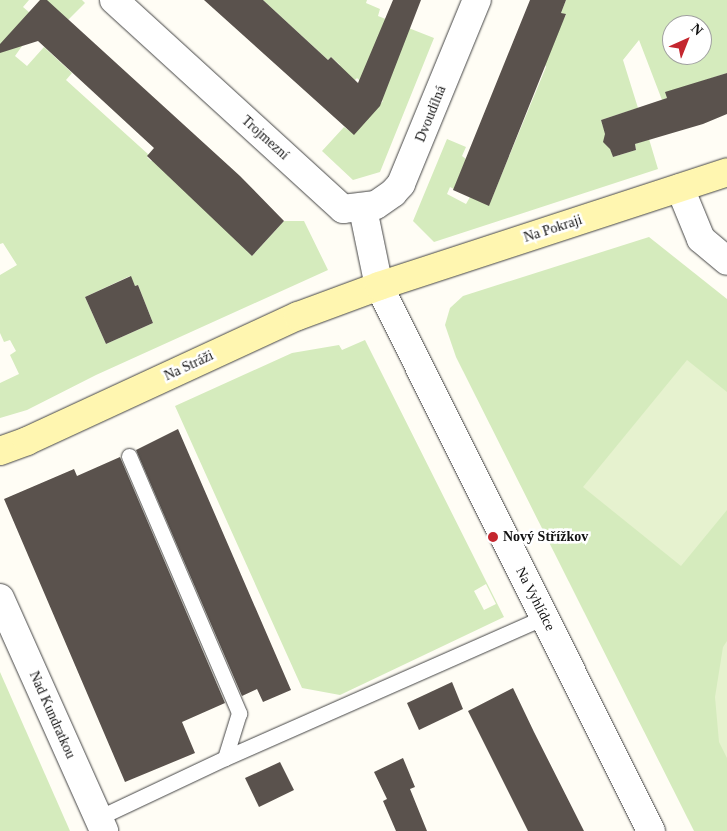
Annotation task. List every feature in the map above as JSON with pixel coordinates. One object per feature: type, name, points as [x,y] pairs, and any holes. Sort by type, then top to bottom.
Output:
[{"type":"street","name":"Trojmezní","points":[[114,0],[343,209],[364,208]]},
{"type":"street","name":"Dvoudílná","points":[[364,208],[376,205],[386,199],[401,184],[477,0]]},
{"type":"street","name":"Na Pokraji","points":[[379,286],[727,172]]},
{"type":"street","points":[[680,188],[701,239],[727,261]]},
{"type":"street","points":[[364,208],[379,286]]},
{"type":"street","name":"Na Stráži","points":[[0,451],[298,316],[379,286]]},
{"type":"street","name":"Na Vyhlídce","points":[[379,286],[651,831]]},
{"type":"street","name":"Nad Kundratkou","points":[[0,598],[101,825]]},
{"type":"lane","points":[[129,456],[239,713],[225,758]]},
{"type":"lane","points":[[101,825],[225,758],[544,617]]},
{"type":"green space","points":[[0,0],[29,0],[23,7],[30,13],[22,46],[15,56],[27,66],[44,47],[72,73],[66,80],[149,155],[147,157],[151,161],[154,159],[187,190],[252,256],[284,221],[304,221],[328,270],[96,375],[27,410],[0,418],[0,383],[19,374],[10,355],[16,351],[10,340],[4,342],[0,333],[0,275],[17,265],[3,243],[0,244]],"holes":[[[130,276],[135,286],[138,285],[153,323],[106,344],[85,297]]]},
{"type":"green space","points":[[46,0],[82,0],[85,3],[68,20]]},
{"type":"green space","points":[[263,0],[367,0],[366,3],[380,9],[378,16],[434,38],[380,172],[353,180],[322,151],[344,127],[354,134],[383,101],[357,78],[352,83],[337,68],[340,65],[331,57],[328,60]]},
{"type":"green space","points":[[566,0],[727,0],[727,73],[666,93],[667,98],[662,100],[639,40],[623,60],[638,108],[601,120],[613,157],[636,150],[635,144],[649,139],[658,169],[434,242],[413,221],[447,139],[466,147],[462,156],[466,159],[454,189],[450,187],[447,194],[466,204],[470,197],[489,205],[546,67],[542,59],[566,15],[561,13]]},
{"type":"green space","points":[[649,237],[727,299],[727,831],[694,831],[456,357],[445,325],[450,308],[463,296]]},
{"type":"green space","points":[[365,340],[504,617],[340,695],[302,688],[175,406],[292,353],[339,345],[342,350]],"holes":[[[486,584],[496,604],[484,610],[474,591]]]},
{"type":"green space","points":[[687,360],[727,392],[727,510],[681,566],[583,487]]},
{"type":"green space","points":[[727,641],[727,758],[719,742],[715,697],[723,647]]},
{"type":"green space","points":[[0,672],[70,831],[0,831]]},
{"type":"building","points":[[40,0],[47,0],[240,176],[284,221],[252,256],[147,156],[154,148],[38,41],[0,53],[0,44]]},
{"type":"building","points":[[204,0],[263,0],[328,60],[331,57],[358,83],[393,0],[421,0],[380,106],[354,135]]},
{"type":"building","points":[[530,0],[566,0],[561,13],[566,14],[489,206],[453,190]]},
{"type":"building","points":[[727,73],[727,114],[703,124],[635,144],[636,150],[613,157],[610,149],[603,142],[605,134],[601,120],[667,98],[665,92]]},
{"type":"building","points":[[131,276],[135,286],[138,285],[153,323],[106,344],[85,297]]},
{"type":"building","points":[[178,429],[291,690],[263,702],[257,689],[242,696],[136,450]]},
{"type":"building","points":[[120,457],[225,703],[182,722],[195,753],[125,782],[4,499],[74,469],[77,476]]},
{"type":"building","points":[[452,682],[463,709],[419,730],[407,703]]},
{"type":"building","points":[[513,688],[584,831],[528,831],[468,711]]},
{"type":"building","points":[[403,758],[415,787],[410,789],[427,831],[396,831],[383,801],[387,799],[374,772]]},
{"type":"building","points":[[280,762],[294,790],[259,807],[245,778]]},
{"type":"place","name":"Nový Střížkov","points":[[493,537]]}]
